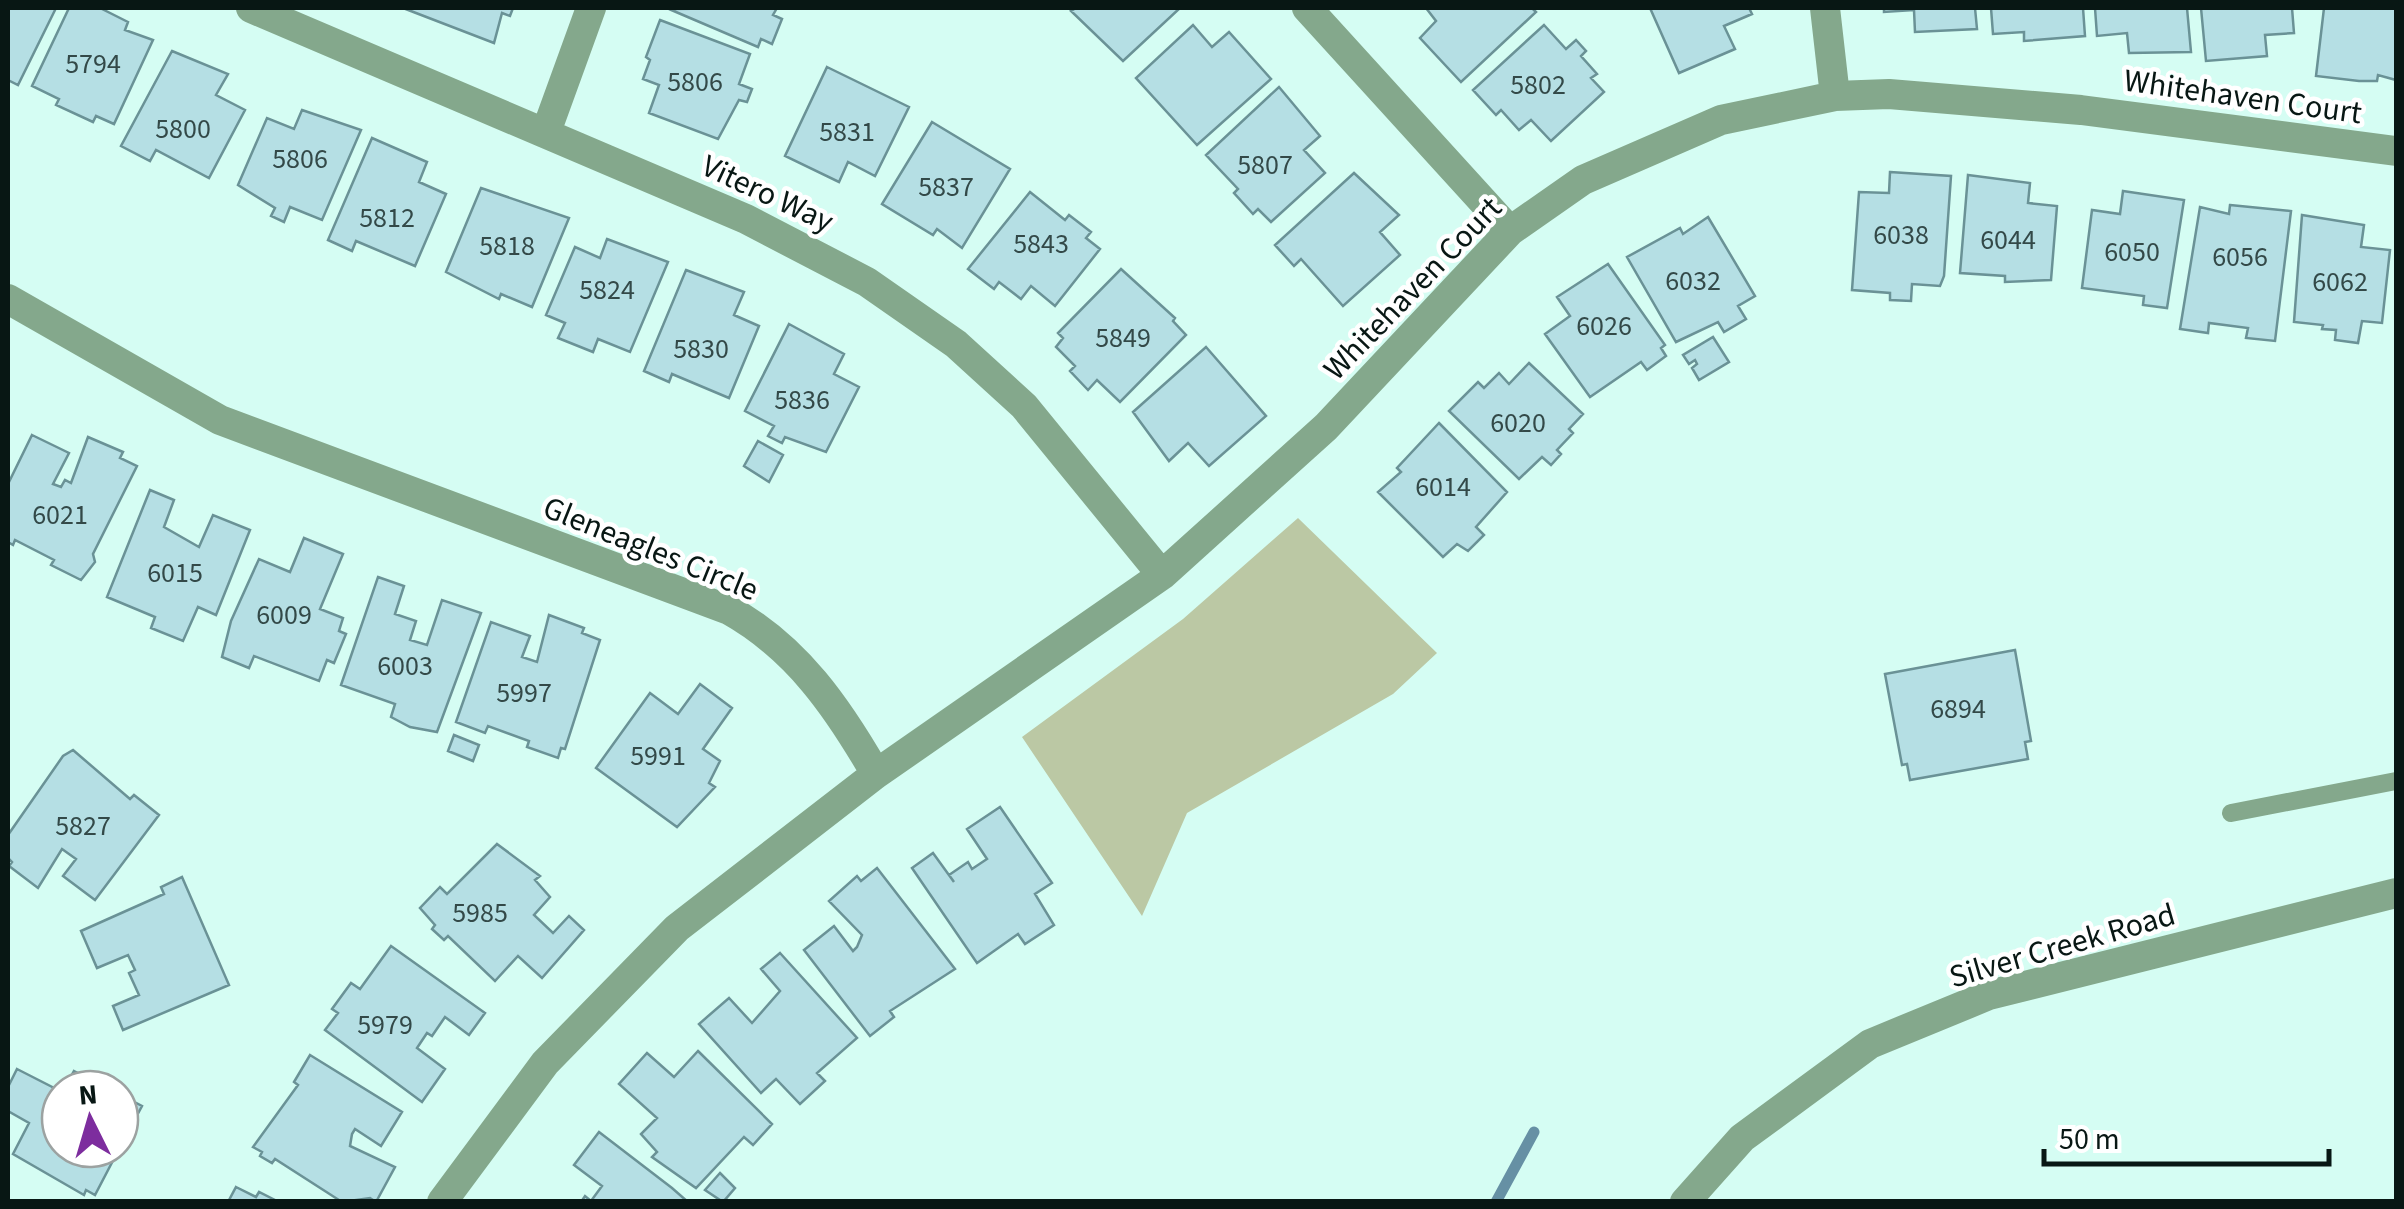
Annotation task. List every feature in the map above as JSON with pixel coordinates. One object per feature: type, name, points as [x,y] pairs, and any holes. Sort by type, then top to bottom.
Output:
[{"type":"street","name":"Vitero Way","points":[[251,8],[746,219],[828,259],[903,305],[981,364],[1024,406],[1162,575]]},
{"type":"street","points":[[546,132],[590,8]]},
{"type":"street","points":[[1307,8],[1510,231]]},
{"type":"street","points":[[1825,8],[1835,96]]},
{"type":"street","name":"Whitehaven Court","points":[[876,774],[1162,575],[1339,414],[1510,231],[1574,186],[1659,143],[1722,120],[1835,96],[1980,98],[2396,151]]},
{"type":"street","name":"Gleneagles Circle","points":[[8,299],[220,420],[730,610],[765,632],[808,674],[834,704],[876,774]]},
{"type":"street","points":[[442,1202],[545,1063],[639,963],[704,907],[876,774]]},
{"type":"street","name":"Silver Creek Road","points":[[1685,1202],[1742,1138],[1870,1044],[1988,996],[2396,893]]},
{"type":"lane","points":[[2232,813],[2396,781]]},
{"type":"green space","points":[[1298,518],[1437,653],[1393,694],[1187,813],[1142,916],[1022,737],[1183,619]]},
{"type":"building","points":[[8,8],[56,8],[18,85],[8,80]]},
{"type":"building","points":[[69,8],[100,8],[128,22],[125,30],[153,40],[114,124],[96,116],[93,122],[56,105],[59,99],[32,86]]},
{"type":"building","points":[[403,8],[513,8],[510,16],[502,13],[494,43]]},
{"type":"building","points":[[777,8],[773,15],[782,19],[772,44],[761,39],[758,47],[669,9]]},
{"type":"building","points":[[1180,8],[1123,61],[1071,11]]},
{"type":"building","points":[[1426,8],[1532,8],[1536,12],[1461,82],[1420,38],[1436,21]]},
{"type":"building","points":[[1650,8],[1749,8],[1752,14],[1724,26],[1735,49],[1679,73]]},
{"type":"building","points":[[1884,8],[1975,8],[1977,29],[1915,32],[1914,10],[1884,12]]},
{"type":"building","points":[[1991,8],[2083,8],[2085,36],[2024,41],[2024,32],[1993,34]]},
{"type":"building","points":[[2095,8],[2187,8],[2191,52],[2129,53],[2127,33],[2097,36]]},
{"type":"building","points":[[2201,8],[2292,8],[2294,33],[2265,35],[2267,56],[2206,61]]},
{"type":"building","points":[[2324,8],[2396,8],[2396,80],[2378,75],[2377,81],[2316,76]]},
{"type":"building","points":[[660,20],[750,54],[739,84],[752,89],[747,102],[739,100],[718,139],[649,113],[659,85],[643,79],[650,60],[646,57]]},
{"type":"building","points":[[1193,25],[1212,47],[1229,32],[1271,79],[1197,145],[1136,78]]},
{"type":"building","points":[[1544,25],[1566,49],[1576,40],[1586,51],[1581,56],[1597,74],[1591,78],[1604,92],[1551,141],[1531,120],[1519,130],[1501,110],[1496,115],[1473,90]]},
{"type":"building","points":[[172,51],[228,74],[216,95],[245,110],[209,178],[156,150],[150,161],[121,146]]},
{"type":"building","points":[[827,67],[909,107],[875,176],[848,162],[839,182],[785,156]]},
{"type":"building","points":[[1279,87],[1320,136],[1304,150],[1325,173],[1271,222],[1258,209],[1253,214],[1234,193],[1238,189],[1206,155]]},
{"type":"building","points":[[302,110],[361,130],[322,220],[290,207],[284,222],[271,216],[275,208],[238,185],[267,118],[294,129]]},
{"type":"building","points":[[932,122],[1010,169],[962,248],[937,229],[933,235],[882,204]]},
{"type":"building","points":[[372,138],[427,162],[419,182],[446,194],[415,266],[356,241],[352,251],[328,240]]},
{"type":"building","points":[[1890,172],[1951,176],[1944,276],[1940,286],[1912,284],[1911,301],[1890,300],[1890,293],[1852,290],[1859,192],[1889,193]]},
{"type":"building","points":[[1354,173],[1399,215],[1380,232],[1400,255],[1343,306],[1301,259],[1294,266],[1275,245]]},
{"type":"building","points":[[1968,175],[2030,183],[2028,203],[2057,206],[2051,280],[2005,282],[2005,276],[1960,273]]},
{"type":"building","points":[[481,188],[569,218],[532,307],[501,294],[499,299],[446,272]]},
{"type":"building","points":[[2123,191],[2184,200],[2167,308],[2143,305],[2144,296],[2082,288],[2092,210],[2120,214]]},
{"type":"building","points":[[1030,192],[1065,220],[1069,215],[1091,232],[1086,238],[1100,249],[1055,306],[1031,286],[1021,299],[999,282],[994,289],[968,269]]},
{"type":"building","points":[[2230,205],[2291,211],[2275,341],[2246,338],[2248,328],[2209,323],[2208,333],[2180,329],[2200,207],[2229,214]]},
{"type":"building","points":[[2302,215],[2364,225],[2361,247],[2390,250],[2382,323],[2362,321],[2358,343],[2335,340],[2336,330],[2322,329],[2323,325],[2294,322]]},
{"type":"building","points":[[1708,217],[1755,296],[1738,306],[1746,319],[1724,332],[1718,322],[1676,342],[1627,257],[1680,228],[1683,234]]},
{"type":"building","points":[[607,239],[668,262],[630,352],[598,339],[593,352],[558,338],[565,323],[546,315],[575,247],[600,258]]},
{"type":"building","points":[[1608,264],[1665,345],[1661,348],[1666,356],[1647,370],[1641,362],[1590,397],[1545,334],[1570,316],[1557,297]]},
{"type":"building","points":[[1121,269],[1175,318],[1173,321],[1186,335],[1120,402],[1097,380],[1088,390],[1070,371],[1075,366],[1056,347],[1063,338],[1058,333]]},
{"type":"building","points":[[686,270],[744,292],[734,315],[759,326],[729,398],[672,374],[669,382],[644,371]]},
{"type":"building","points":[[789,324],[844,354],[834,374],[859,387],[826,452],[785,437],[782,443],[768,436],[774,426],[745,411]]},
{"type":"building","points":[[1713,337],[1729,362],[1699,380],[1692,368],[1697,364],[1695,360],[1689,364],[1683,355]]},
{"type":"building","points":[[1206,347],[1266,416],[1209,466],[1188,443],[1169,461],[1133,412]]},
{"type":"building","points":[[1529,363],[1583,414],[1569,429],[1573,433],[1557,450],[1561,454],[1551,465],[1542,457],[1519,479],[1449,411],[1478,382],[1484,388],[1499,373],[1509,384]]},
{"type":"building","points":[[1439,423],[1507,492],[1476,527],[1484,535],[1468,551],[1457,544],[1443,557],[1378,492],[1401,472],[1397,468]]},
{"type":"building","points":[[32,435],[69,453],[53,484],[61,487],[65,480],[71,483],[88,437],[123,452],[120,458],[137,466],[93,554],[95,562],[81,580],[51,565],[54,560],[15,540],[13,545],[8,542],[8,484]]},
{"type":"building","points":[[758,441],[783,455],[769,482],[744,466]]},
{"type":"building","points":[[150,490],[174,500],[164,527],[199,547],[213,515],[250,530],[216,615],[198,607],[183,641],[151,628],[155,617],[107,597]]},
{"type":"building","points":[[304,538],[343,554],[320,609],[343,618],[339,631],[346,634],[334,663],[327,660],[319,681],[254,656],[249,668],[222,657],[231,621],[259,559],[290,572]]},
{"type":"building","points":[[378,577],[404,586],[395,614],[416,621],[410,640],[427,645],[442,600],[481,613],[437,732],[410,727],[391,717],[395,704],[341,685]]},
{"type":"building","points":[[549,615],[584,628],[582,633],[600,640],[565,749],[561,748],[558,758],[527,747],[529,741],[488,726],[485,733],[456,722],[491,622],[530,636],[522,657],[537,662]]},
{"type":"building","points":[[2015,650],[2031,741],[2025,742],[2028,759],[1910,780],[1907,764],[1902,765],[1885,674]]},
{"type":"building","points":[[700,684],[732,708],[703,749],[720,761],[709,783],[715,787],[677,827],[596,768],[650,693],[678,714]]},
{"type":"building","points":[[454,735],[479,745],[473,761],[448,751]]},
{"type":"building","points":[[73,750],[130,799],[134,795],[159,815],[95,900],[63,876],[76,859],[62,849],[38,888],[9,866],[12,862],[8,858],[8,835],[63,756]]},
{"type":"building","points":[[1000,807],[1052,883],[1035,894],[1054,925],[1025,944],[1018,934],[977,963],[912,868],[933,853],[954,882],[949,875],[968,862],[972,869],[987,859],[967,829]]},
{"type":"building","points":[[497,844],[540,876],[535,880],[550,897],[534,915],[553,933],[569,916],[584,930],[542,978],[518,956],[495,981],[448,936],[444,940],[432,929],[435,925],[420,908],[440,887],[447,894]]},
{"type":"building","points":[[877,868],[955,969],[890,1011],[894,1017],[870,1036],[804,950],[834,926],[853,951],[857,947],[862,935],[829,901],[857,876],[861,881]]},
{"type":"building","points":[[182,877],[229,985],[123,1030],[113,1006],[139,995],[129,973],[135,970],[128,955],[97,968],[81,931],[164,894],[161,887]]},
{"type":"building","points":[[391,946],[485,1013],[469,1035],[445,1017],[432,1036],[427,1033],[417,1048],[445,1069],[422,1102],[325,1030],[338,1013],[332,1009],[351,983],[360,989]]},
{"type":"building","points":[[780,953],[857,1038],[817,1073],[825,1081],[800,1104],[776,1079],[761,1093],[699,1024],[729,998],[752,1023],[780,991],[761,969]]},
{"type":"building","points":[[698,1051],[772,1124],[753,1145],[744,1137],[696,1188],[652,1157],[657,1152],[641,1134],[657,1118],[619,1084],[647,1053],[674,1077]]},
{"type":"building","points":[[310,1055],[402,1112],[381,1146],[355,1129],[352,1134],[350,1146],[395,1167],[376,1202],[370,1198],[342,1202],[275,1159],[272,1163],[260,1156],[262,1152],[253,1147],[298,1085],[294,1082]]},
{"type":"building","points":[[17,1069],[40,1081],[40,1169],[109,1169],[95,1195],[86,1190],[84,1195],[13,1154],[29,1123],[8,1111],[8,1087]]},
{"type":"building","points":[[599,1132],[688,1202],[581,1202],[585,1196],[591,1201],[602,1186],[574,1165]]},
{"type":"building","points":[[720,1173],[735,1188],[723,1202],[705,1190]]},
{"type":"building","points":[[236,1187],[256,1197],[259,1192],[279,1202],[228,1202]]},
{"type":"waterway","points":[[1496,1202],[1534,1132]]}]
